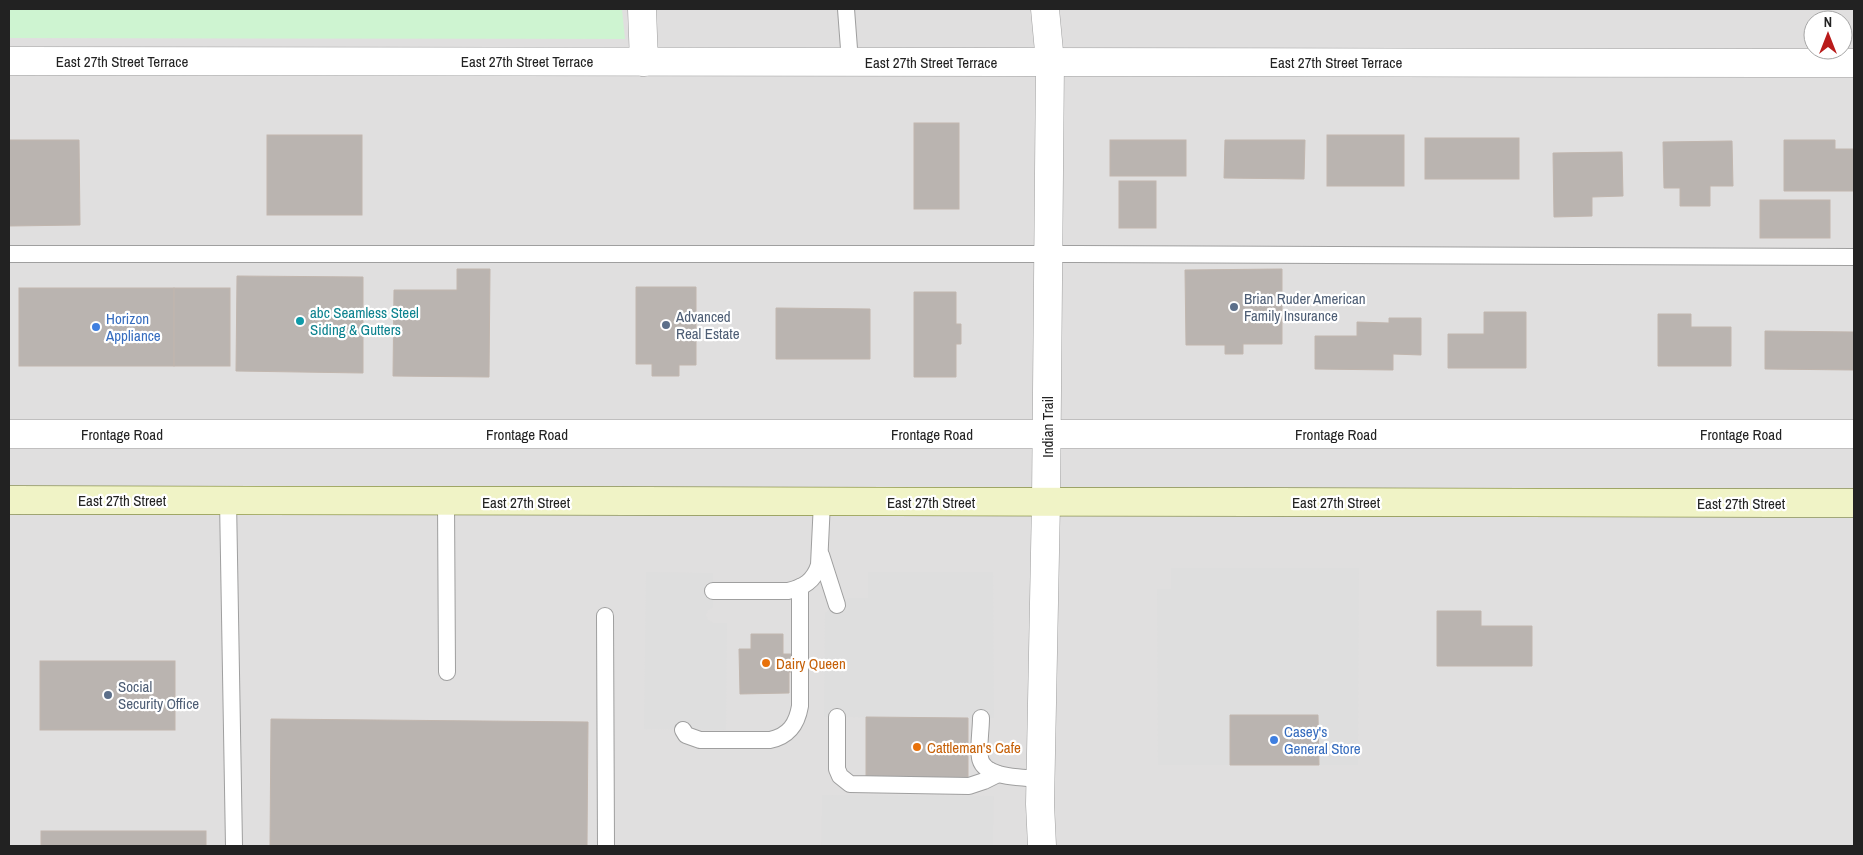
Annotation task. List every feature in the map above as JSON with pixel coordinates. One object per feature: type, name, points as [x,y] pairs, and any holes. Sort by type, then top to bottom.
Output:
[{"type":"main road","name":"East 27th Street","points":[[9,500],[1854,503]]},
{"type":"street","points":[[642,9],[644,62]]},
{"type":"street","name":"Indian Trail","points":[[1042,846],[1040,779],[1046,502],[1050,62],[1045,9]]},
{"type":"street","name":"East 27th Street Terrace","points":[[9,61],[1854,63]]},
{"type":"street","name":"Frontage Road","points":[[9,434],[1854,434]]},
{"type":"lane","points":[[846,9],[850,62]]},
{"type":"lane","points":[[9,254],[1048,254],[1854,257]]},
{"type":"lane","points":[[228,500],[234,846]]},
{"type":"lane","points":[[446,502],[447,672]]},
{"type":"lane","points":[[713,591],[788,590],[808,583],[816,575],[820,553],[822,502]]},
{"type":"lane","points":[[820,553],[837,605]]},
{"type":"lane","points":[[683,730],[686,735],[700,740],[770,740],[777,739],[789,732],[797,720],[800,706],[800,587]]},
{"type":"lane","points":[[605,616],[606,846]]},
{"type":"lane","points":[[837,717],[837,769],[840,776],[850,784],[969,786],[998,774]]},
{"type":"lane","points":[[982,718],[980,759],[986,768],[998,774],[1040,779]]},
{"type":"shaded area","points":[[9,9],[1854,9],[1854,846],[9,846]]},
{"type":"shaded area","points":[[1171,568],[1359,568],[1358,765],[1158,765],[1157,589],[1171,589]]},
{"type":"shaded area","points":[[646,572],[713,573],[713,607],[708,610],[706,615],[708,620],[713,623],[727,623],[726,730],[644,729]]},
{"type":"shaded area","points":[[868,572],[993,572],[994,718],[824,717],[825,613],[849,598],[868,598]]},
{"type":"shaded area","points":[[822,795],[994,796],[993,846],[821,846]]},
{"type":"green space","points":[[9,9],[622,9],[625,39],[9,38]]},
{"type":"building","points":[[914,123],[959,123],[959,209],[914,209]]},
{"type":"building","points":[[267,135],[362,135],[362,215],[267,215]]},
{"type":"building","points":[[1327,135],[1404,135],[1404,186],[1327,186]]},
{"type":"building","points":[[1425,138],[1519,138],[1519,179],[1425,179]]},
{"type":"building","points":[[9,140],[79,140],[80,225],[9,226]]},
{"type":"building","points":[[1110,140],[1186,140],[1186,176],[1110,176]]},
{"type":"building","points":[[1225,140],[1305,140],[1304,179],[1224,178]]},
{"type":"building","points":[[1784,140],[1835,140],[1835,149],[1854,149],[1854,191],[1784,191]]},
{"type":"building","points":[[1732,141],[1733,186],[1710,186],[1710,206],[1680,206],[1680,188],[1664,188],[1663,142]]},
{"type":"building","points":[[1622,152],[1623,196],[1592,197],[1592,216],[1554,217],[1553,153]]},
{"type":"building","points":[[1119,181],[1156,181],[1156,228],[1119,228]]},
{"type":"building","points":[[1760,200],[1830,200],[1830,238],[1760,238]]},
{"type":"building","points":[[457,269],[490,269],[489,377],[393,376],[394,290],[457,290]]},
{"type":"building","name":"Brian Ruder American Family Insurance","points":[[1282,269],[1282,344],[1243,344],[1243,354],[1225,354],[1225,345],[1186,345],[1185,270]]},
{"type":"building","name":"abc Seamless Steel Siding & Gutters","points":[[237,276],[363,277],[363,373],[236,371]]},
{"type":"building","name":"Advanced Real Estate","points":[[636,287],[696,287],[696,365],[679,365],[679,376],[652,376],[652,364],[636,364]]},
{"type":"building","name":"Horizon Appliance","points":[[19,288],[174,288],[174,366],[19,366]]},
{"type":"building","points":[[174,288],[230,288],[230,366],[174,366]]},
{"type":"building","points":[[914,292],[956,292],[956,324],[961,324],[961,344],[956,344],[956,377],[914,377]]},
{"type":"building","points":[[776,308],[870,309],[870,359],[776,359]]},
{"type":"building","points":[[1484,312],[1526,312],[1526,368],[1448,368],[1448,334],[1484,334]]},
{"type":"building","points":[[1658,314],[1691,314],[1691,327],[1731,327],[1731,366],[1658,366]]},
{"type":"building","points":[[1389,318],[1421,318],[1421,355],[1393,354],[1393,370],[1315,369],[1315,336],[1357,336],[1357,322],[1389,323]]},
{"type":"building","points":[[1765,331],[1854,332],[1854,370],[1765,369]]},
{"type":"building","points":[[1437,611],[1481,611],[1481,626],[1532,626],[1532,666],[1437,666]]},
{"type":"building","name":"Dairy Queen","points":[[751,634],[783,634],[783,654],[793,654],[793,672],[789,672],[789,693],[740,694],[739,649],[751,649]]},
{"type":"building","name":"Social Security Office","points":[[40,661],[175,661],[175,730],[40,730]]},
{"type":"building","name":"Casey's General Store","points":[[1230,715],[1318,715],[1319,765],[1230,765]]},
{"type":"building","name":"Cattleman's Cafe","points":[[866,717],[968,718],[968,778],[866,777]]},
{"type":"building","points":[[271,719],[588,722],[587,846],[270,846]]},
{"type":"building","points":[[41,831],[206,831],[206,846],[41,846]]},
{"type":"place","name":"Brian Ruder American Family Insurance","points":[[1234,307]]},
{"type":"place","name":"abc Seamless Steel Siding & Gutters","points":[[300,321]]},
{"type":"place","name":"Advanced Real Estate","points":[[666,325]]},
{"type":"place","name":"Horizon Appliance","points":[[96,327]]},
{"type":"place","name":"Dairy Queen","points":[[766,663]]},
{"type":"place","name":"Social Security Office","points":[[108,695]]},
{"type":"place","name":"Casey's General Store","points":[[1274,740]]},
{"type":"place","name":"Cattleman's Cafe","points":[[917,747]]}]
